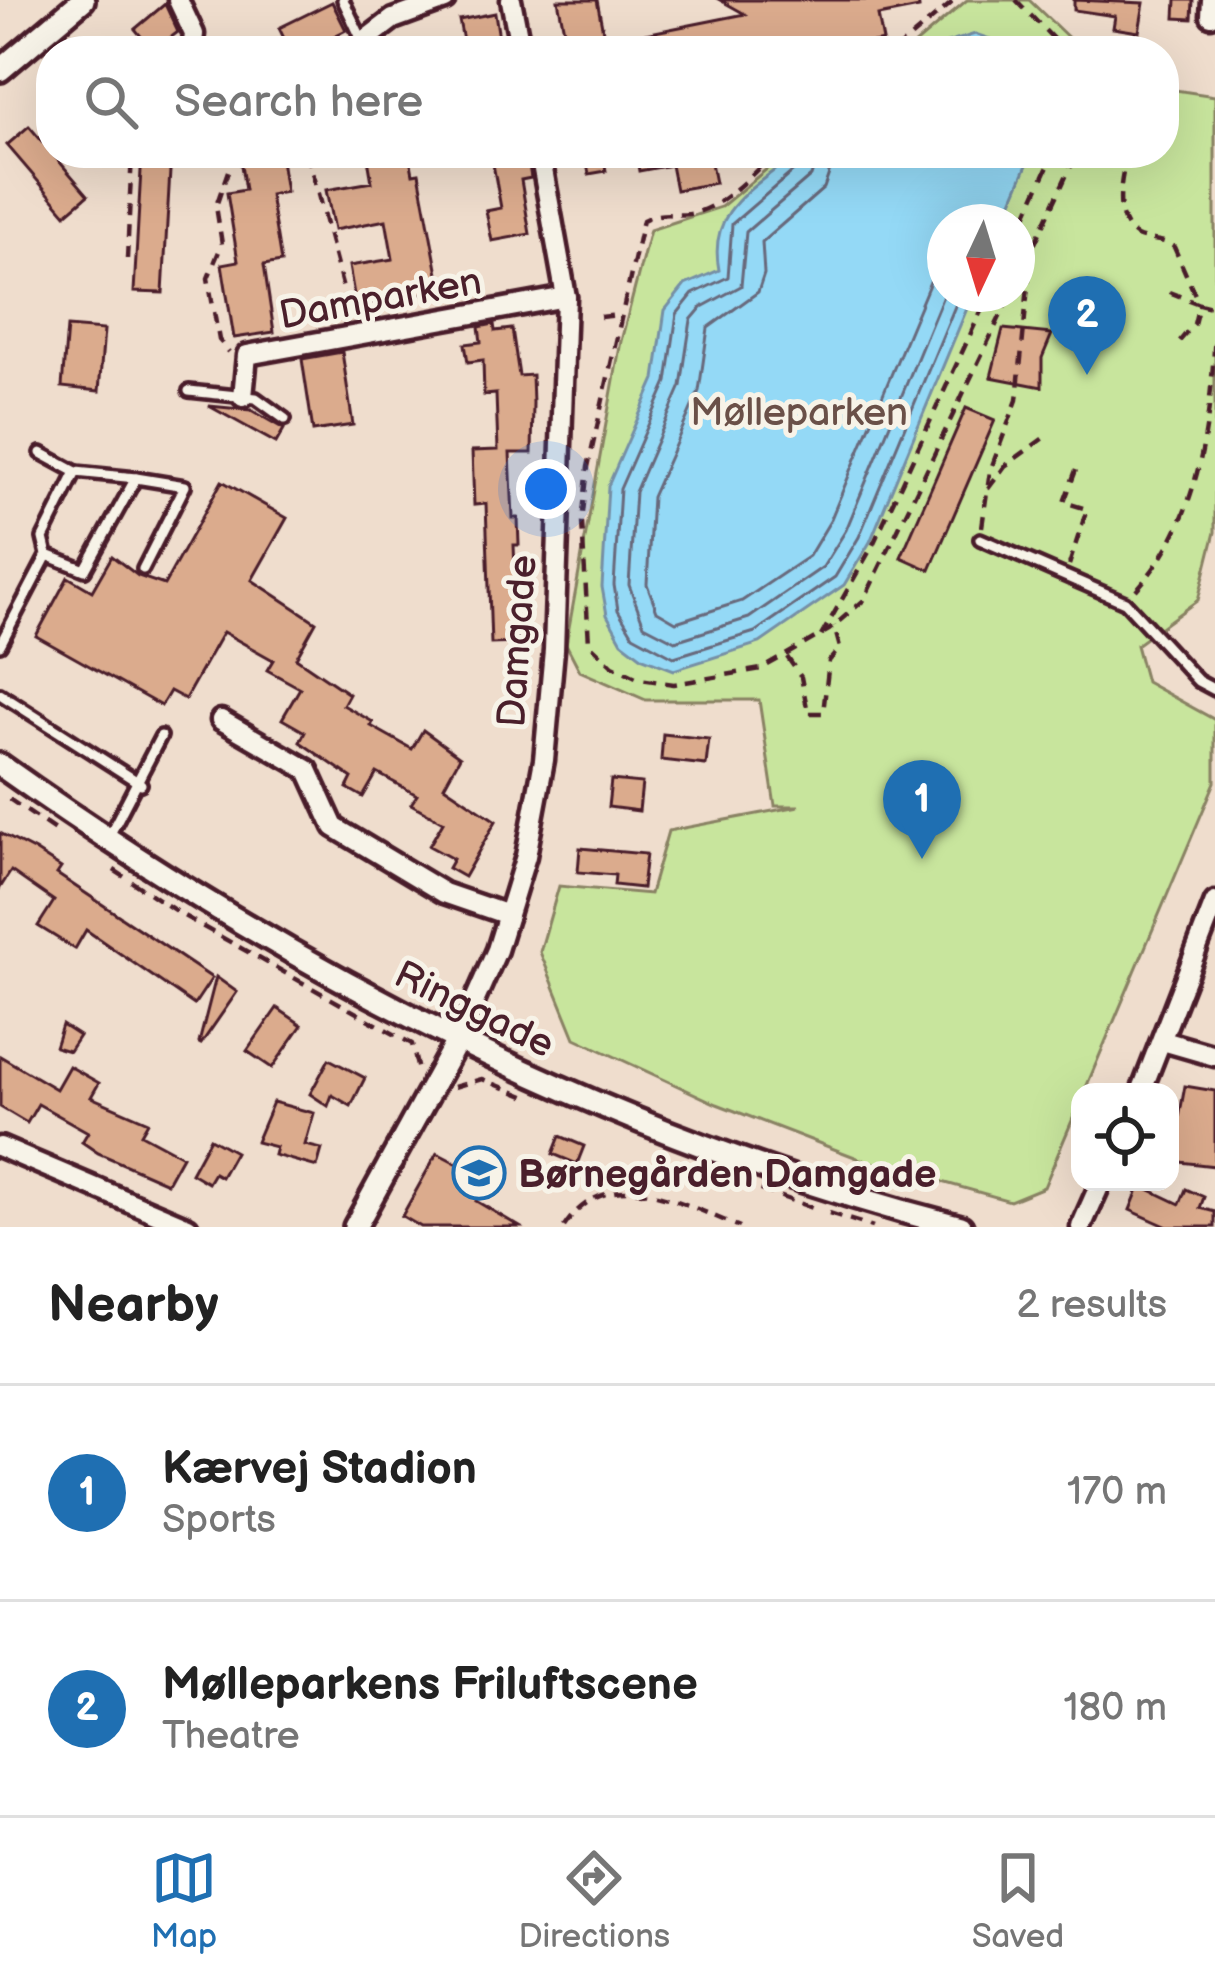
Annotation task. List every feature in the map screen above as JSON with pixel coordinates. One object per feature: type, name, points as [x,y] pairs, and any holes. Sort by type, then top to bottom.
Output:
[{"type":"street","points":[[40,36],[83,0]]},
{"type":"street","points":[[178,0],[194,36]]},
{"type":"street","points":[[371,36],[393,19],[445,0]]},
{"type":"street","points":[[511,0],[517,36]]},
{"type":"street","points":[[0,70],[36,40]]},
{"type":"street","name":"Damgade","points":[[355,1227],[457,1043],[526,856],[546,738],[566,297],[543,168]]},
{"type":"street","name":"Damparken","points":[[244,397],[247,355],[566,297]]},
{"type":"street","points":[[221,720],[308,770],[334,827],[444,893],[508,915]]},
{"type":"street","name":"Ringgade","points":[[0,765],[106,840],[302,961],[457,1043],[638,1123],[802,1184],[961,1227]]},
{"type":"street","points":[[1145,1083],[1215,902]]},
{"type":"street","points":[[1163,1041],[1215,1056]]},
{"type":"street","points":[[0,1148],[188,1227]]},
{"type":"street","points":[[1081,1227],[1097,1191]]},
{"type":"lane","points":[[343,0],[354,36]]},
{"type":"lane","points":[[189,392],[256,398],[285,419]]},
{"type":"lane","points":[[41,452],[76,472],[185,486],[143,569]]},
{"type":"lane","points":[[0,644],[47,555],[43,538],[76,472]]},
{"type":"lane","points":[[47,555],[85,570],[136,478]]},
{"type":"lane","points":[[980,539],[1125,602],[1198,681],[1215,690]]},
{"type":"lane","points":[[0,694],[141,784]]},
{"type":"lane","points":[[106,840],[141,784],[161,736]]},
{"type":"path","points":[[914,36],[956,0]]},
{"type":"path","points":[[1016,0],[1050,36]]},
{"type":"path","points":[[127,259],[131,168]]},
{"type":"path","points":[[311,168],[347,304]]},
{"type":"path","points":[[757,168],[716,203],[692,214],[655,214],[643,220],[619,315],[582,522],[589,643],[613,666],[640,679],[674,684],[712,681],[787,657],[864,600],[1002,312]]},
{"type":"path","points":[[1031,204],[1047,168]]},
{"type":"path","points":[[1035,246],[1070,168]]},
{"type":"path","points":[[1126,168],[1121,208],[1126,228],[1140,238],[1174,247],[1199,304],[1194,325],[1178,343]]},
{"type":"path","points":[[228,172],[216,206],[222,244],[208,278],[219,340],[227,352],[247,355]]},
{"type":"path","points":[[1169,292],[1215,308]]},
{"type":"path","points":[[821,636],[890,506],[981,312]]},
{"type":"path","points":[[980,539],[988,489],[1017,400],[1025,312]]},
{"type":"path","points":[[600,317],[619,315]]},
{"type":"path","points":[[1125,602],[1165,552],[1196,482],[1210,424],[1215,332]]},
{"type":"path","points":[[988,489],[1005,466],[1049,434]]},
{"type":"path","points":[[1065,576],[1087,509],[1064,502],[1076,470]]},
{"type":"path","points":[[890,506],[907,513]]},
{"type":"path","points":[[787,657],[800,677],[808,713],[823,713],[829,661],[840,648],[834,626]]},
{"type":"path","points":[[564,1227],[595,1198],[633,1188],[740,1227]]},
{"type":"green space","points":[[967,0],[1029,0],[1067,36],[925,36]]},
{"type":"green space","name":"Mølleparken","points":[[1179,91],[1215,96],[1215,532],[1198,600],[1136,645],[1146,682],[1215,720],[1215,782],[1088,1083],[1071,1083],[1071,1123],[1044,1187],[1010,1201],[860,1159],[717,1104],[575,1038],[540,952],[559,886],[650,894],[668,831],[799,806],[775,806],[759,700],[646,700],[580,671],[566,644],[621,341],[650,230],[721,207],[768,168],[1179,168]]},
{"type":"water","points":[[777,168],[1026,168],[1011,204],[927,204],[927,312],[966,312],[870,542],[844,585],[760,643],[674,670],[643,658],[622,642],[607,615],[602,587],[608,486],[655,379],[665,310],[685,285],[719,270],[720,231],[737,202]]},
{"type":"building","points":[[558,0],[597,0],[604,36],[565,36]]},
{"type":"building","points":[[720,0],[918,0],[919,8],[878,16],[882,36],[635,36],[745,14]]},
{"type":"building","points":[[1074,0],[1144,3],[1139,32],[1113,28],[1115,16],[1074,10]]},
{"type":"building","points":[[1176,0],[1193,0],[1192,19],[1175,18]]},
{"type":"building","points":[[332,2],[346,30],[334,36],[283,36],[279,28]]},
{"type":"building","points":[[165,4],[178,32],[141,36],[135,29]]},
{"type":"building","points":[[495,13],[499,36],[462,36],[459,20]]},
{"type":"building","points":[[29,126],[36,134],[36,168],[65,168],[88,195],[66,214],[7,145]]},
{"type":"building","points":[[141,168],[170,168],[163,293],[134,292]]},
{"type":"building","points":[[241,168],[282,168],[286,192],[270,195],[281,262],[264,265],[274,332],[234,338],[222,264],[238,261],[227,193],[245,190]]},
{"type":"building","points":[[370,168],[412,168],[413,174],[419,173],[441,290],[356,306],[349,266],[393,259],[386,220],[334,230],[326,190],[372,182]]},
{"type":"building","points":[[494,168],[529,168],[531,178],[521,180],[530,234],[492,241],[486,211],[501,208]]},
{"type":"building","points":[[672,168],[712,168],[715,183],[676,190]]},
{"type":"building","points":[[494,324],[495,331],[512,329],[519,376],[532,375],[533,403],[532,453],[510,453],[513,518],[518,518],[519,545],[514,545],[518,643],[491,644],[486,504],[474,505],[472,451],[498,450],[496,394],[484,395],[483,360],[468,362],[465,344],[481,342],[479,327]]},
{"type":"building","points":[[67,327],[104,330],[99,391],[62,387]]},
{"type":"building","points":[[1003,329],[1052,334],[1042,358],[1042,387],[991,377]]},
{"type":"building","points":[[342,352],[353,425],[313,431],[302,359]]},
{"type":"building","points":[[209,406],[251,410],[284,429],[276,443]]},
{"type":"building","points":[[966,408],[995,420],[930,570],[901,557]]},
{"type":"building","points":[[222,481],[287,518],[252,580],[316,622],[296,658],[349,694],[343,705],[373,722],[371,726],[412,749],[423,730],[460,757],[444,786],[496,821],[464,877],[448,868],[453,859],[429,846],[443,822],[411,804],[417,795],[377,773],[363,797],[347,788],[352,778],[300,742],[305,732],[282,719],[300,688],[267,670],[273,660],[223,632],[185,699],[170,691],[161,706],[36,636],[68,577],[92,591],[112,556],[138,576],[164,585]]},
{"type":"building","points":[[663,734],[709,739],[706,765],[661,760]]},
{"type":"building","points":[[611,780],[642,783],[639,811],[608,807]]},
{"type":"building","points":[[0,833],[61,868],[57,874],[212,978],[194,1005],[86,930],[75,949],[38,926],[54,901],[11,871],[0,888]]},
{"type":"building","points":[[580,848],[646,854],[642,888],[614,885],[615,875],[578,872]]},
{"type":"building","points":[[216,977],[237,992],[201,1044],[199,1043]]},
{"type":"building","points":[[277,1008],[302,1025],[272,1068],[247,1051]]},
{"type":"building","points":[[62,1025],[79,1036],[69,1051],[55,1047]]},
{"type":"building","points":[[0,1056],[56,1089],[69,1066],[99,1083],[91,1097],[148,1122],[141,1134],[182,1156],[167,1183],[98,1153],[82,1142],[88,1132],[38,1104],[27,1123],[0,1107]]},
{"type":"building","points":[[329,1059],[365,1078],[351,1106],[332,1095],[328,1106],[310,1094]]},
{"type":"building","points":[[1185,1086],[1215,1091],[1215,1166],[1179,1162]]},
{"type":"building","points":[[273,1102],[314,1113],[305,1145],[322,1149],[317,1167],[274,1155],[276,1147],[256,1142]]},
{"type":"building","points":[[560,1136],[584,1146],[577,1164],[553,1154]]},
{"type":"building","points":[[210,1138],[235,1152],[221,1177],[214,1173],[208,1183],[191,1173]]},
{"type":"building","name":"Børnegården Damgade","points":[[437,1153],[462,1166],[469,1153],[494,1168],[476,1201],[520,1227],[421,1227],[402,1216]]},
{"type":"building","points":[[1186,1189],[1204,1197],[1200,1208],[1215,1212],[1215,1227],[1168,1227],[1130,1210],[1138,1191],[1153,1191],[1180,1204]]},
{"type":"place","name":"Mølleparkens Friluftscene","points":[[1087,375]]},
{"type":"place","name":"Kærvej Stadion","points":[[922,859]]},
{"type":"place","name":"Børnegården Damgade","points":[[479,1173]]}]
